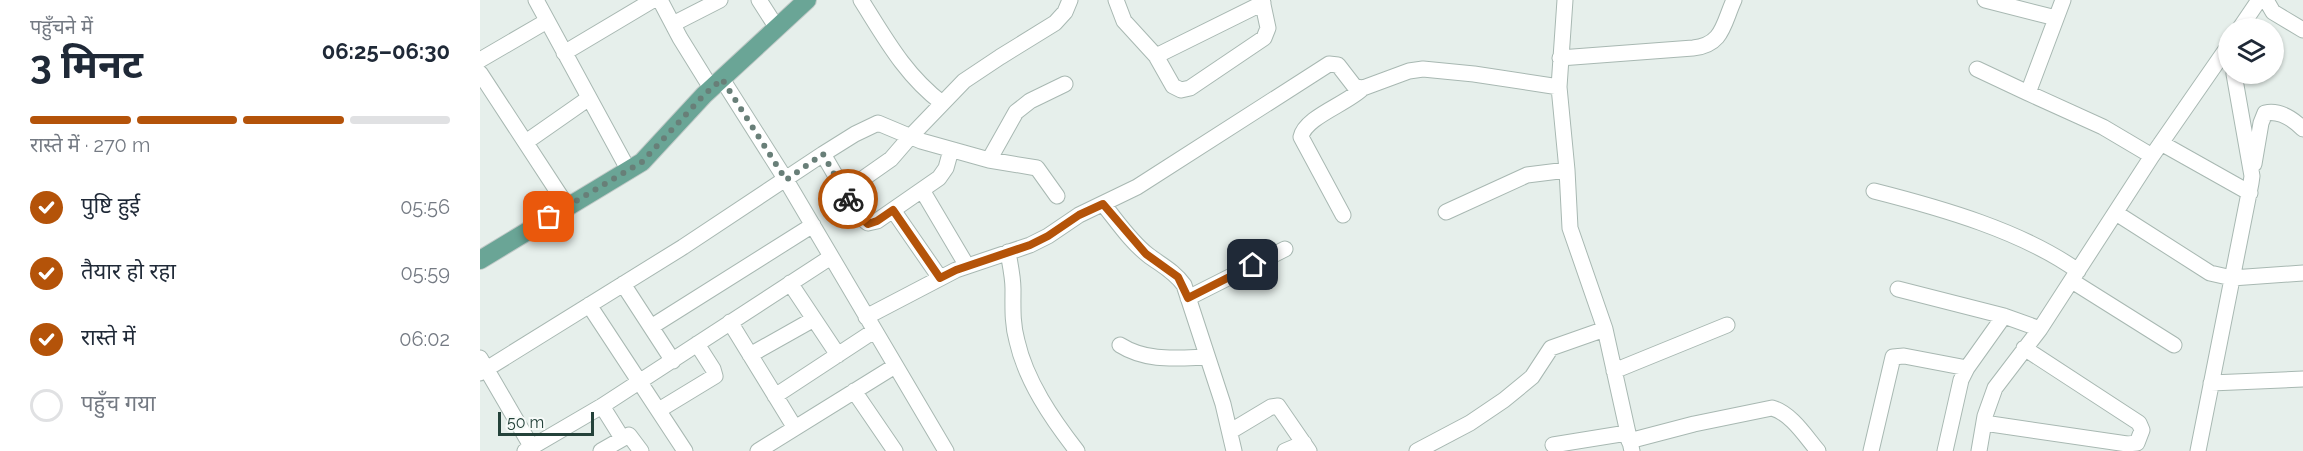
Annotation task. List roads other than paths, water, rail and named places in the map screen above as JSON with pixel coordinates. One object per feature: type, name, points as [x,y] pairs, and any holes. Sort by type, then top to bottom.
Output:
[{"type":"main road","points":[[481,257],[646,159],[716,83],[807,0]]},
{"type":"street","points":[[536,0],[629,171]]},
{"type":"street","points":[[564,53],[653,0]]},
{"type":"street","points":[[660,0],[673,24],[786,180],[946,451]]},
{"type":"street","points":[[673,24],[720,0]]},
{"type":"street","points":[[759,0],[777,28]]},
{"type":"street","points":[[861,0],[906,70],[923,89],[942,103]]},
{"type":"street","points":[[844,192],[891,159],[942,103],[978,70],[1055,23],[1065,12],[1070,0]]},
{"type":"street","points":[[1116,0],[1125,21],[1156,56],[1173,86],[1181,90],[1190,88],[1264,38],[1268,28],[1262,2],[1156,56]]},
{"type":"street","points":[[1565,0],[1558,87],[1567,170],[1567,209],[1570,228],[1605,329],[1629,442]]},
{"type":"street","points":[[1560,58],[1707,45],[1712,43],[1720,33],[1734,0]]},
{"type":"street","points":[[1985,0],[2056,18]]},
{"type":"street","points":[[2028,93],[2063,0]]},
{"type":"street","points":[[2247,18],[2259,0]]},
{"type":"street","points":[[2266,0],[2273,12],[2303,30]]},
{"type":"street","points":[[480,60],[548,21]]},
{"type":"street","points":[[1979,451],[1989,402],[1995,388],[2040,328],[2156,150],[2218,61]]},
{"type":"street","points":[[866,317],[940,278],[967,266],[1030,245],[1048,236],[1079,215],[1169,168],[1329,64],[1338,65],[1355,87],[1363,88]]},
{"type":"street","points":[[1343,216],[1301,137],[1307,125],[1349,100],[1363,88],[1409,71],[1423,69],[1558,87]]},
{"type":"street","points":[[1977,69],[2250,193]]},
{"type":"street","points":[[480,74],[567,206]]},
{"type":"street","points":[[989,160],[1016,112],[1029,101],[1065,84]]},
{"type":"street","points":[[2236,84],[2252,176]]},
{"type":"street","points":[[526,142],[589,98]]},
{"type":"street","points":[[2198,451],[2250,193],[2260,123],[2265,113],[2271,112],[2283,115],[2303,129]]},
{"type":"street","points":[[831,257],[673,361],[530,450],[482,366],[589,305],[823,154],[878,123],[910,137],[951,150],[989,160],[1036,168],[1057,196]]},
{"type":"street","points":[[823,154],[859,216],[868,224],[877,221],[944,172],[951,150]]},
{"type":"street","points":[[1446,212],[1527,175],[1567,170]]},
{"type":"street","points":[[922,190],[967,266]]},
{"type":"street","points":[[1874,191],[1948,212],[2055,255],[2075,276],[2174,345]]},
{"type":"street","points":[[1103,204],[1146,254],[1178,277],[1188,298],[1231,431],[1234,451]]},
{"type":"street","points":[[893,210],[940,278]]},
{"type":"street","points":[[2116,213],[2210,273],[2232,278],[2303,273]]},
{"type":"street","points":[[651,327],[813,225]]},
{"type":"street","points":[[1188,298],[1285,249]]},
{"type":"street","points":[[1008,252],[1013,289],[1013,317],[1022,357],[1057,426],[1077,451]]},
{"type":"street","points":[[790,283],[838,355]]},
{"type":"street","points":[[623,284],[673,361]]},
{"type":"street","points":[[1898,288],[2040,328]]},
{"type":"street","points":[[589,305],[685,451]]},
{"type":"street","points":[[1945,451],[1961,380],[1967,368],[2009,318]]},
{"type":"street","points":[[750,355],[814,319]]},
{"type":"street","points":[[730,322],[795,428]]},
{"type":"street","points":[[1614,371],[1726,324]]},
{"type":"street","points":[[1417,451],[1470,423],[1504,400],[1532,377],[1551,348],[1605,329]]},
{"type":"street","points":[[775,396],[874,331]]},
{"type":"street","points":[[659,410],[715,376],[697,344]]},
{"type":"street","points":[[1120,345],[1131,352],[1149,357],[1207,357]]},
{"type":"street","points":[[1984,423],[2121,443],[2137,443],[2141,435],[2139,423],[2024,348]]},
{"type":"street","points":[[1871,451],[1893,357],[1904,356],[1967,368]]},
{"type":"street","points":[[758,451],[894,366]]},
{"type":"street","points":[[2211,383],[2303,379]]},
{"type":"street","points":[[854,391],[895,451]]},
{"type":"street","points":[[602,406],[622,438]]},
{"type":"street","points":[[1231,431],[1275,406],[1282,410],[1307,447],[1286,451]]},
{"type":"street","points":[[1553,445],[1629,442],[1694,424],[1772,408],[1791,421],[1818,451]]},
{"type":"street","points":[[601,451],[629,435],[641,451]]}]
